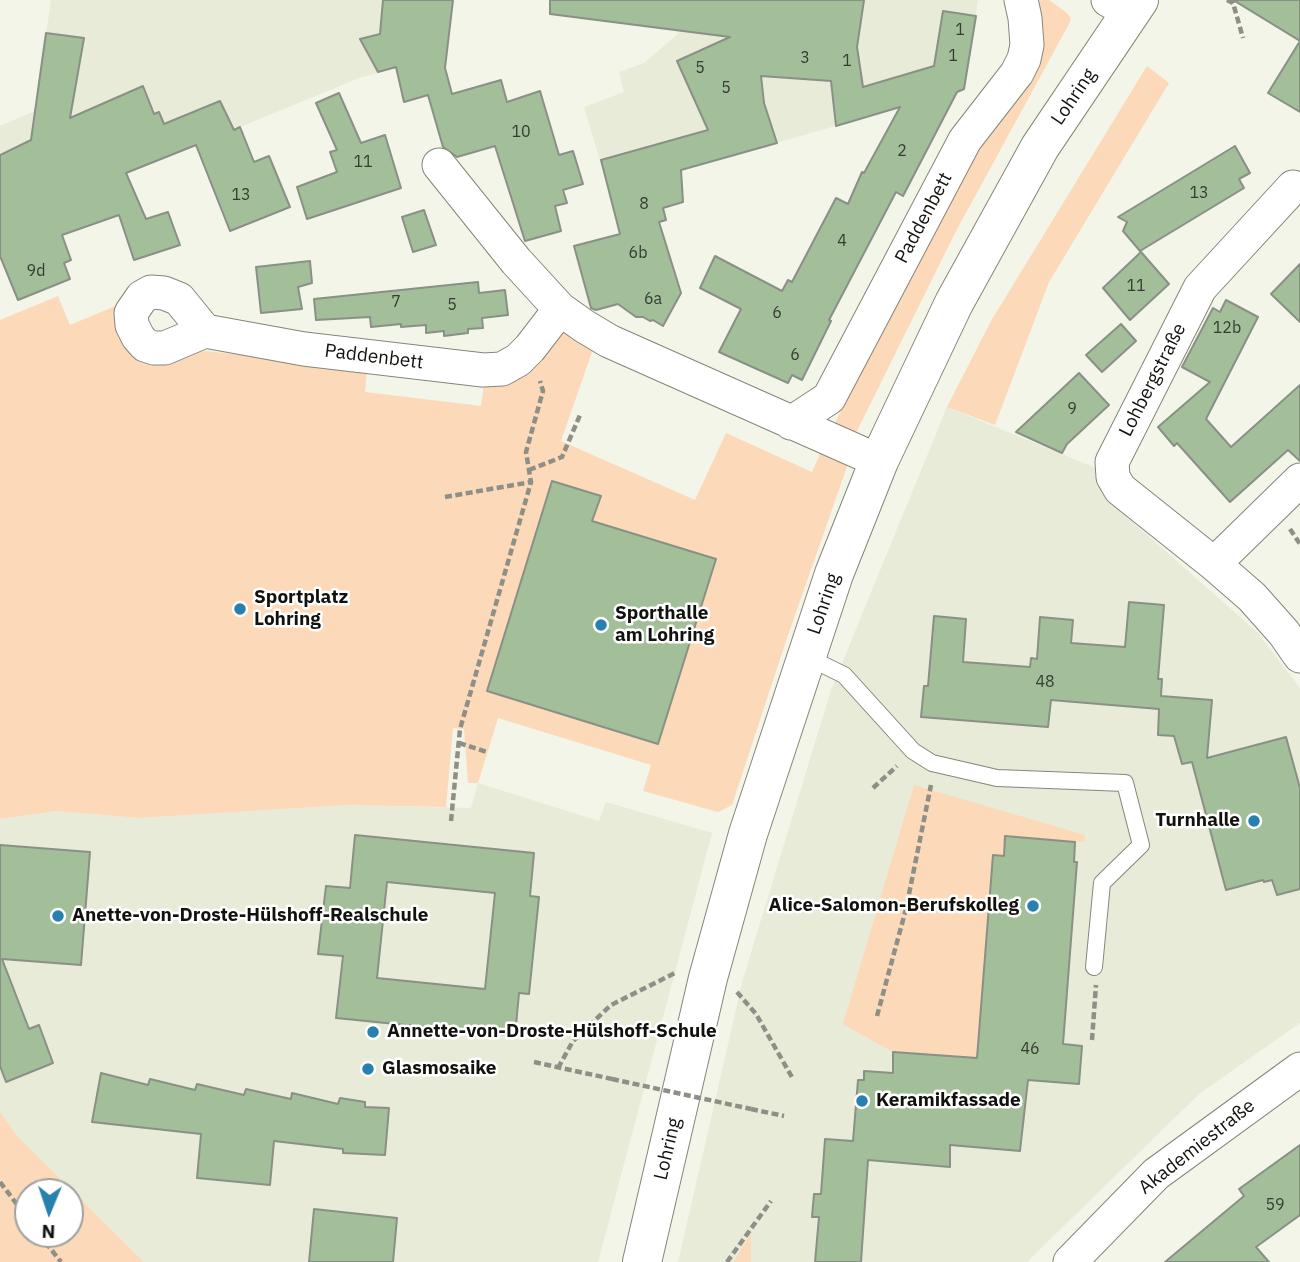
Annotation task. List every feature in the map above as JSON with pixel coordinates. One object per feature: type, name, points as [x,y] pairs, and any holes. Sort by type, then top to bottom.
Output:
[{"type":"street","name":"Paddenbett","points":[[791,423],[830,398],[965,140],[1017,73],[1024,60],[1027,45],[1021,0]]},
{"type":"street","name":"Lohring","points":[[642,1262],[708,978],[748,834],[834,574],[879,461],[954,303],[1040,147],[1126,4]]},
{"type":"street","points":[[439,165],[516,261],[560,309],[608,341],[879,461]]},
{"type":"street","name":"Lohbergstraße","points":[[1297,189],[1200,288],[1112,462],[1113,477],[1119,489],[1252,597],[1284,633],[1300,656]]},
{"type":"street","name":"Paddenbett","points":[[205,331],[304,349],[483,370],[502,369],[518,360],[530,348],[560,309]]},
{"type":"street","points":[[1214,564],[1300,480]]},
{"type":"street","name":"Akademiestraße","points":[[1070,1262],[1156,1174],[1300,1069]]},
{"type":"lane","points":[[805,656],[845,675],[913,751],[932,763],[997,778],[1125,783],[1141,845],[1102,883],[1094,967]]},
{"type":"path","points":[[1227,0],[1233,3],[1243,38]]},
{"type":"path","points":[[451,821],[459,743],[466,706],[531,482],[526,452],[542,391],[530,348]]},
{"type":"path","points":[[529,470],[562,457],[580,415]]},
{"type":"path","points":[[444,497],[531,482]]},
{"type":"path","points":[[459,743],[487,752]]},
{"type":"path","points":[[873,788],[913,751]]},
{"type":"path","points":[[877,1016],[906,909],[931,790],[932,763]]},
{"type":"path","points":[[1092,1040],[1096,976],[1094,967]]},
{"type":"path","points":[[558,1068],[573,1041],[611,1005],[676,972]]},
{"type":"path","points":[[744,998],[793,1079]]},
{"type":"path","points":[[534,1062],[784,1116]]},
{"type":"path","points":[[0,1182],[14,1200]]},
{"type":"path","points":[[727,1262],[771,1200]]},
{"type":"shaded area","points":[[51,0],[453,0],[447,54],[359,78],[0,226],[0,126],[35,111]]},
{"type":"shaded area","points":[[683,0],[978,0],[964,89],[609,191],[584,107],[624,92],[619,72],[644,63],[679,33]]},
{"type":"shaded area","points":[[1040,0],[1049,0],[1067,13],[1071,19],[1069,24],[955,233],[854,437],[833,427]]},
{"type":"shaded area","points":[[1147,66],[1169,83],[1049,282],[995,425],[947,407],[991,321]]},
{"type":"shaded area","points":[[58,296],[70,325],[125,302],[120,315],[180,354],[206,351],[367,369],[365,392],[481,406],[484,384],[565,329],[593,349],[561,441],[695,500],[726,433],[812,472],[821,452],[849,461],[732,805],[718,812],[643,791],[651,765],[498,718],[478,783],[468,783],[464,729],[453,728],[446,807],[346,805],[139,818],[57,811],[0,819],[0,320]]},
{"type":"shaded area","name":"Alice-Salomon-Berufskolleg","points":[[947,407],[1098,469],[1098,482],[1103,496],[1257,632],[1300,688],[1300,1023],[1199,1094],[1027,1262],[678,1262],[743,979],[831,690]]},
{"type":"shaded area","name":"Annette-von-Droste-Hülshoff-Schule","points":[[478,783],[599,821],[606,802],[712,833],[598,1262],[144,1262],[84,1202],[84,1178],[59,1178],[18,1137],[0,1112],[0,819],[57,811],[139,818],[346,805],[471,808]]},
{"type":"shaded area","points":[[914,785],[1085,835],[1084,842],[1005,836],[1005,856],[988,855],[993,857],[976,1074],[958,1057],[893,1052],[843,1024]]},
{"type":"shaded area","points":[[0,1112],[18,1137],[59,1178],[14,1178],[14,1248],[84,1248],[84,1202],[144,1262],[0,1262]]},
{"type":"shaded area","points":[[751,1233],[751,1262],[734,1262]]},
{"type":"building","points":[[383,0],[453,0],[445,68],[452,94],[501,80],[507,102],[540,91],[559,155],[573,151],[583,184],[563,190],[567,203],[555,206],[561,231],[525,241],[495,146],[457,157],[443,147],[428,95],[404,102],[396,67],[378,72],[360,39],[380,34]]},
{"type":"building","points":[[550,0],[864,0],[857,47],[863,87],[934,66],[943,11],[976,16],[964,89],[957,92],[903,196],[896,192],[829,320],[831,321],[802,380],[792,375],[788,383],[719,352],[741,309],[700,288],[715,256],[782,291],[788,280],[792,282],[836,198],[848,204],[862,172],[864,173],[900,107],[836,126],[831,81],[761,76],[764,103],[777,143],[681,170],[683,202],[663,208],[666,220],[659,222],[681,293],[663,326],[653,320],[636,317],[618,304],[596,310],[591,308],[574,246],[620,234],[601,160],[708,130],[677,61],[730,37],[550,14]]},
{"type":"building","points":[[1233,0],[1300,0],[1300,41]]},
{"type":"building","points":[[46,33],[84,38],[70,118],[143,86],[154,114],[159,112],[164,124],[220,101],[234,130],[240,127],[254,162],[269,156],[290,207],[230,231],[196,145],[126,173],[146,219],[168,212],[180,245],[134,260],[119,215],[62,235],[71,260],[64,263],[70,279],[18,300],[0,256],[0,155],[31,140]]},
{"type":"building","points":[[1300,41],[1300,112],[1268,93]]},
{"type":"building","points":[[339,93],[361,143],[385,135],[401,188],[307,219],[297,187],[337,172],[330,152],[337,150],[316,103]]},
{"type":"building","points":[[1235,146],[1250,173],[1239,179],[1244,188],[1140,251],[1123,231],[1127,222],[1118,217]]},
{"type":"building","points":[[424,210],[436,245],[413,252],[402,217]]},
{"type":"building","points":[[1141,252],[1169,284],[1130,320],[1103,288]]},
{"type":"building","points":[[310,261],[312,283],[298,287],[302,309],[261,313],[256,267]]},
{"type":"building","points":[[1300,264],[1300,322],[1271,294]]},
{"type":"building","points":[[478,282],[479,293],[505,290],[508,315],[482,318],[483,328],[468,329],[468,333],[444,336],[444,331],[426,333],[426,325],[371,327],[370,317],[316,320],[314,299]]},
{"type":"building","points":[[1226,300],[1258,317],[1206,419],[1231,447],[1300,385],[1300,461],[1288,450],[1230,502],[1177,443],[1174,446],[1158,427],[1210,382],[1182,367],[1213,308],[1220,312]]},
{"type":"building","points":[[1121,324],[1136,341],[1102,372],[1086,355]]},
{"type":"building","points":[[1079,373],[1109,405],[1067,444],[1062,453],[1016,432]]},
{"type":"building","name":"Sporthalle am Lohring","points":[[552,481],[601,496],[592,521],[716,559],[658,744],[487,691]]},
{"type":"building","points":[[1129,602],[1164,605],[1158,679],[1162,679],[1161,696],[1212,700],[1207,758],[1286,737],[1300,788],[1300,889],[1277,895],[1272,880],[1263,880],[1226,890],[1192,762],[1182,764],[1174,736],[1158,735],[1159,709],[1051,700],[1048,727],[921,717],[924,686],[928,686],[934,616],[966,619],[963,662],[1030,667],[1031,658],[1037,659],[1040,617],[1073,620],[1071,643],[1125,647]]},
{"type":"building","points":[[355,835],[534,853],[530,896],[539,897],[529,994],[519,993],[515,1036],[336,1018],[343,956],[318,954],[326,886],[350,888]],"holes":[[[387,882],[495,893],[485,989],[377,978]]]},
{"type":"building","points":[[1005,836],[1075,842],[1074,862],[1077,862],[1063,1044],[1082,1046],[1079,1084],[1028,1080],[1020,1151],[950,1145],[950,1167],[868,1160],[861,1262],[815,1262],[819,1217],[812,1217],[814,1194],[821,1194],[825,1139],[853,1141],[858,1080],[864,1080],[864,1071],[893,1073],[893,1052],[977,1058],[993,855],[1004,856]]},
{"type":"building","points":[[0,845],[90,852],[81,965],[2,959],[29,1029],[39,1025],[53,1063],[6,1082],[0,1066]]},
{"type":"building","points":[[101,1073],[148,1085],[150,1079],[195,1090],[197,1084],[244,1095],[246,1089],[291,1099],[292,1093],[338,1104],[340,1098],[365,1102],[365,1107],[389,1108],[385,1155],[343,1153],[343,1149],[274,1141],[270,1185],[197,1178],[201,1134],[92,1122]]},
{"type":"building","points":[[1300,1145],[1300,1215],[1256,1247],[1269,1262],[1165,1262],[1244,1196],[1239,1189]]},
{"type":"building","points":[[314,1209],[397,1218],[393,1262],[309,1262]]},
{"type":"place","name":"Sportplatz Lohring","points":[[240,609]]},
{"type":"place","name":"Sporthalle am Lohring","points":[[601,625]]},
{"type":"place","name":"Turnhalle","points":[[1254,821]]},
{"type":"place","name":"Alice-Salomon-Berufskolleg","points":[[1033,906]]},
{"type":"place","name":"Anette-von-Droste-Hülshoff-Realschule","points":[[58,916]]},
{"type":"place","name":"Annette-von-Droste-Hülshoff-Schule","points":[[373,1032]]},
{"type":"place","name":"Glasmosaike","points":[[368,1069]]},
{"type":"place","name":"Keramikfassade","points":[[862,1101]]}]
